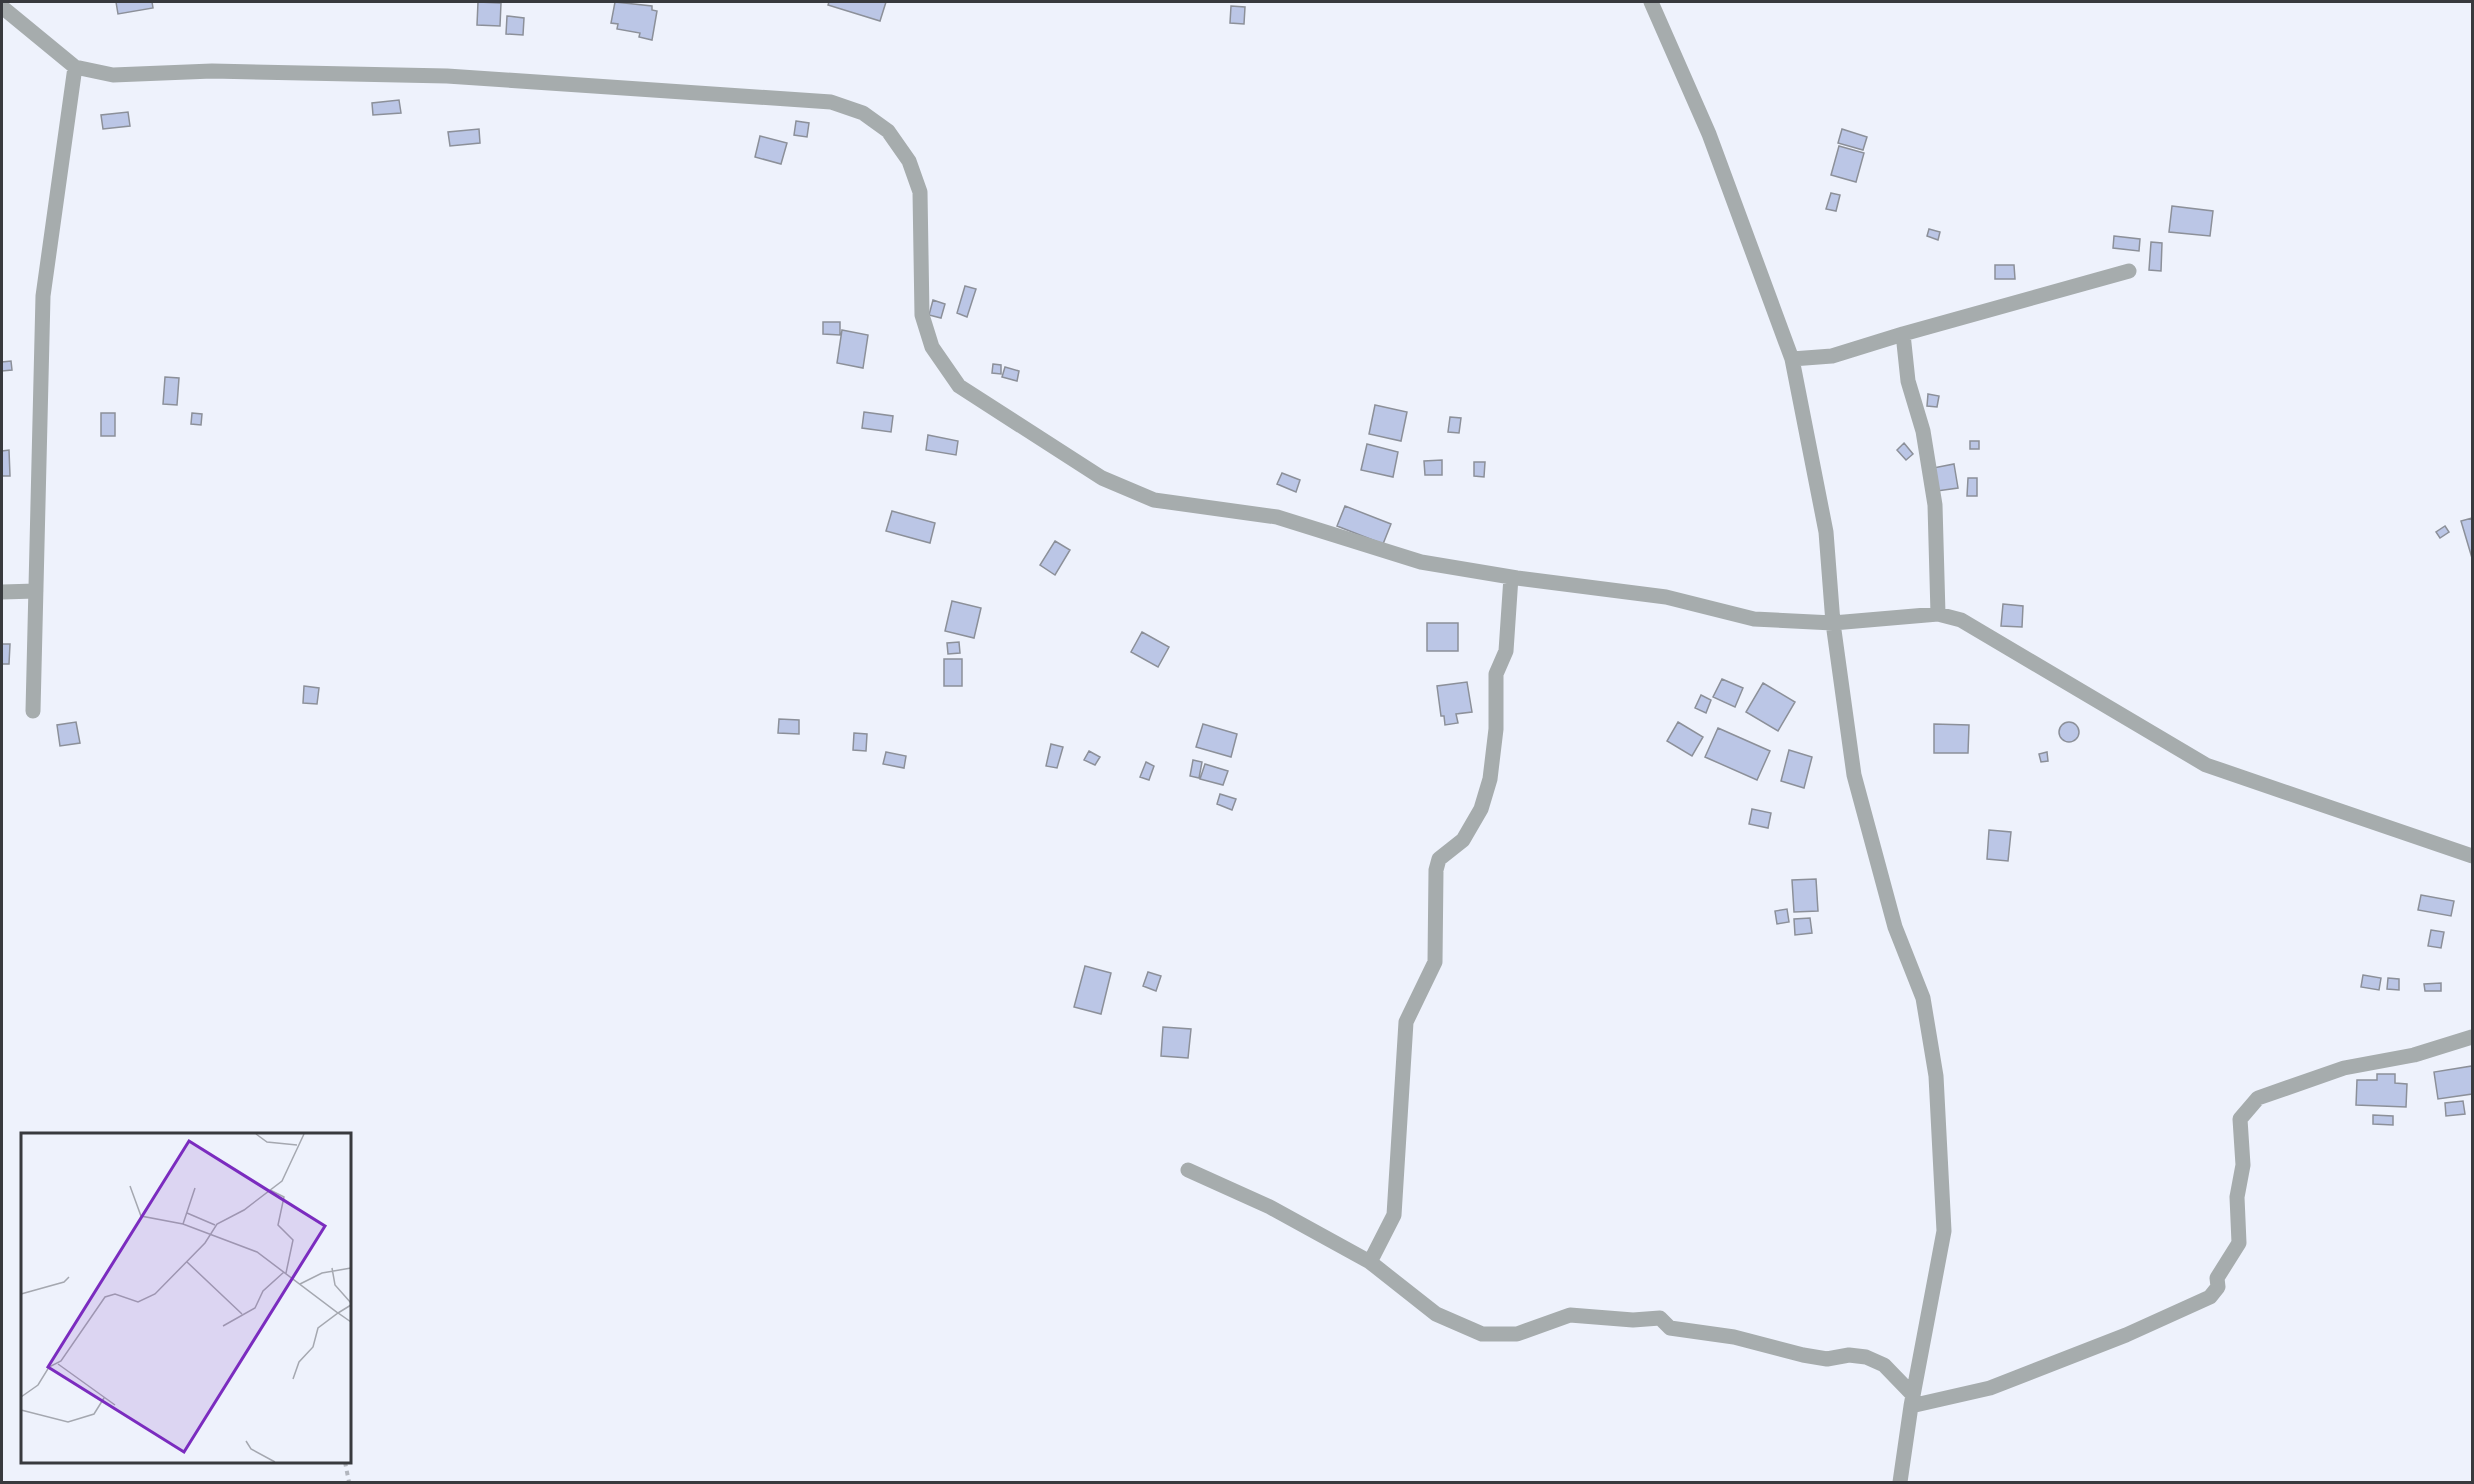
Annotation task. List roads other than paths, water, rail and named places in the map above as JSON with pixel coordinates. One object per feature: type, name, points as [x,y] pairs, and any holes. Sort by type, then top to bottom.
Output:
[{"type":"street","points":[[1651,2],[1709,134],[1792,358],[1826,532],[1833,623],[1854,775],[1895,927],[1923,998],[1936,1076],[1944,1231],[1912,1400],[1900,1482]]},
{"type":"street","points":[[2,7],[75,67],[113,75],[212,71],[447,76],[831,102],[842,105],[864,113],[888,130],[909,160],[920,192],[922,315],[932,347],[959,386],[1102,478],[1154,500],[1277,517],[1421,562],[1511,577],[1666,597],[1754,619],[1833,623],[1938,614],[1961,620],[2206,765],[2472,856]]},
{"type":"street","points":[[33,711],[43,297],[75,67]]},
{"type":"street","points":[[1792,358],[1832,356],[1903,334],[2129,272]]},
{"type":"street","points":[[1903,334],[1908,381],[1923,431],[1935,505],[1938,614]]},
{"type":"street","points":[[1370,1262],[1394,1215],[1406,1022],[1435,962],[1436,870],[1439,859],[1463,840],[1469,830],[1481,809],[1490,779],[1496,729],[1496,674],[1506,651],[1511,577]]},
{"type":"street","points":[[2,592],[36,591]]},
{"type":"street","points":[[1912,1400],[1990,1388],[2126,1335],[2210,1297],[2218,1287],[2217,1278],[2239,1243],[2237,1197],[2243,1165],[2240,1119],[2247,1108],[2258,1098],[2344,1068],[2414,1056],[2472,1037]]},
{"type":"street","points":[[1188,1170],[1270,1207],[1370,1262],[1436,1314],[1482,1334],[1517,1334],[1570,1315],[1633,1320],[1660,1318],[1670,1328],[1734,1337],[1803,1355],[1827,1359],[1849,1355],[1866,1357],[1884,1365],[1912,1400]]}]
